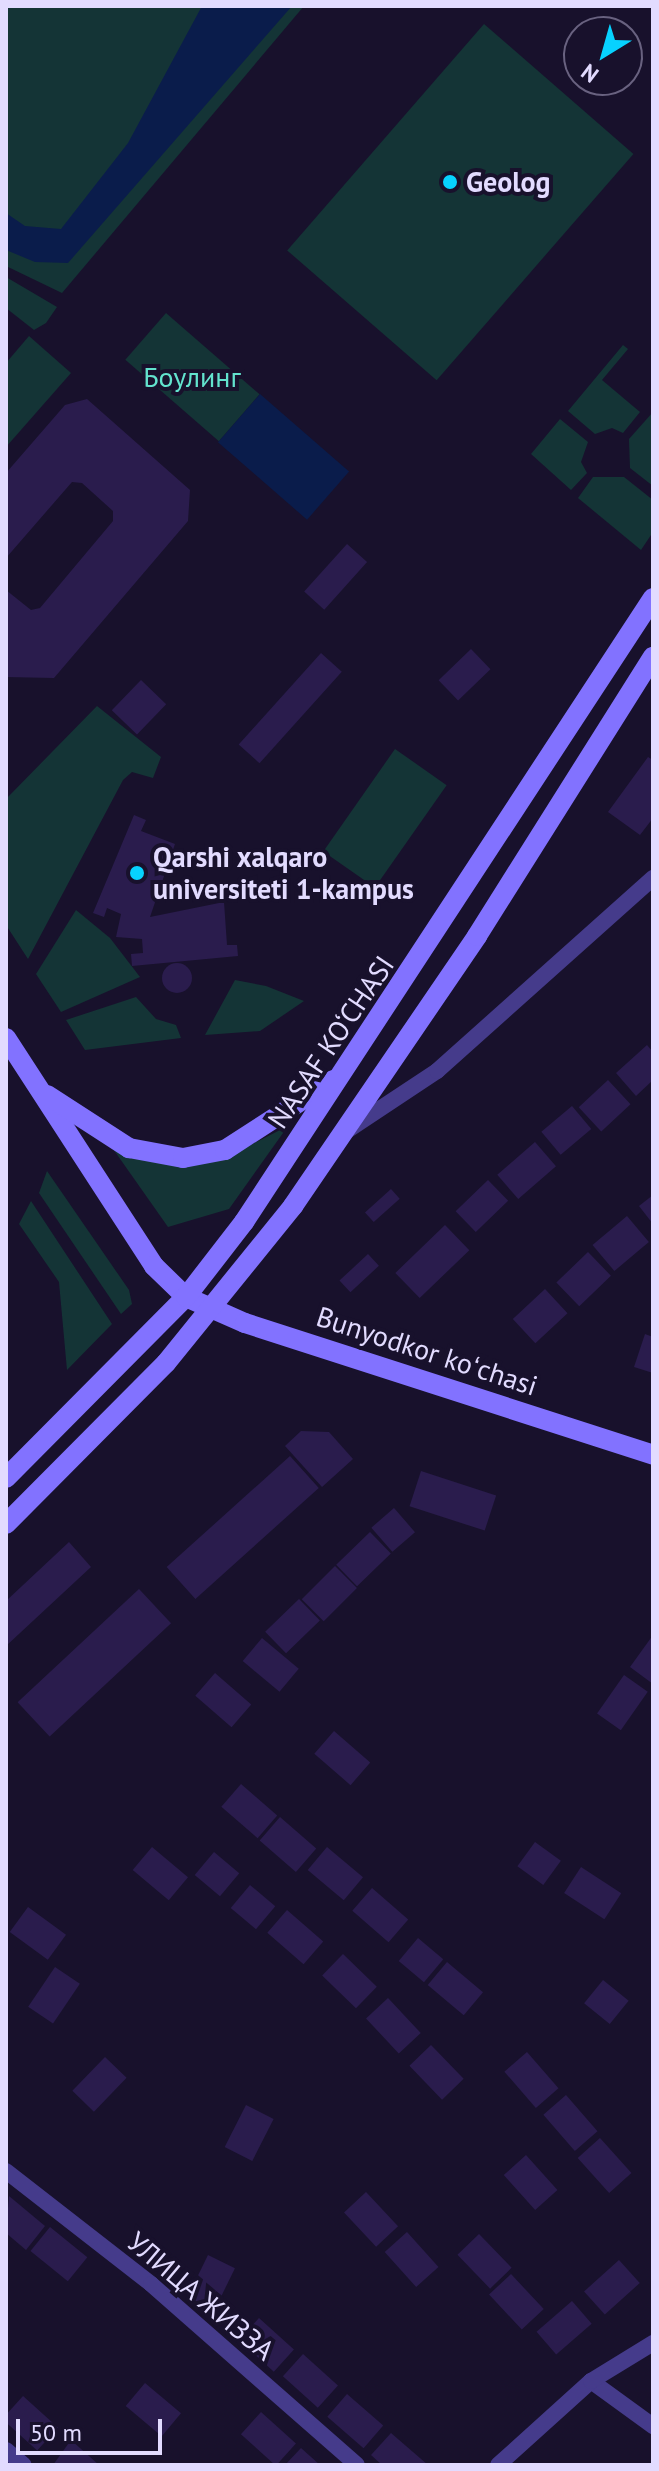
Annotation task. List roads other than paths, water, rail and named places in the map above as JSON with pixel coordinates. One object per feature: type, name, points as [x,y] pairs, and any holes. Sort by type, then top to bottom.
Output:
[{"type":"main road","name":"NASAF KO‘CHASI","points":[[6,1478],[186,1297],[349,1068],[653,598]]},
{"type":"main road","points":[[6,1524],[211,1311],[346,1131],[653,657]]},
{"type":"main road","name":"Bunyodkor koʻchasi","points":[[6,1038],[154,1266],[186,1297],[211,1311],[653,1455]]},
{"type":"main road","points":[[39,1089],[129,1148],[183,1158],[225,1150],[349,1068]]},
{"type":"street","points":[[346,1131],[437,1071],[653,878]]},
{"type":"street","name":"УЛИЦА ЖИЗЗА","points":[[6,2171],[151,2284],[357,2465]]},
{"type":"street","points":[[498,2465],[591,2381],[653,2343]]},
{"type":"street","points":[[591,2381],[653,2426]]},
{"type":"street","points":[[6,2450],[24,2465]]},
{"type":"water","points":[[202,6],[292,6],[68,263],[35,262],[6,250],[6,213],[25,226],[61,229],[128,143]]},
{"type":"water","points":[[260,394],[349,471],[307,520],[218,442]]},
{"type":"place","name":"Geolog","points":[[450,182]]},
{"type":"place","name":"Qarshi xalqaro universiteti 1-kampus","points":[[137,873]]},
{"type":"park label","name":"Боулинг","points":[[192,377]]}]
